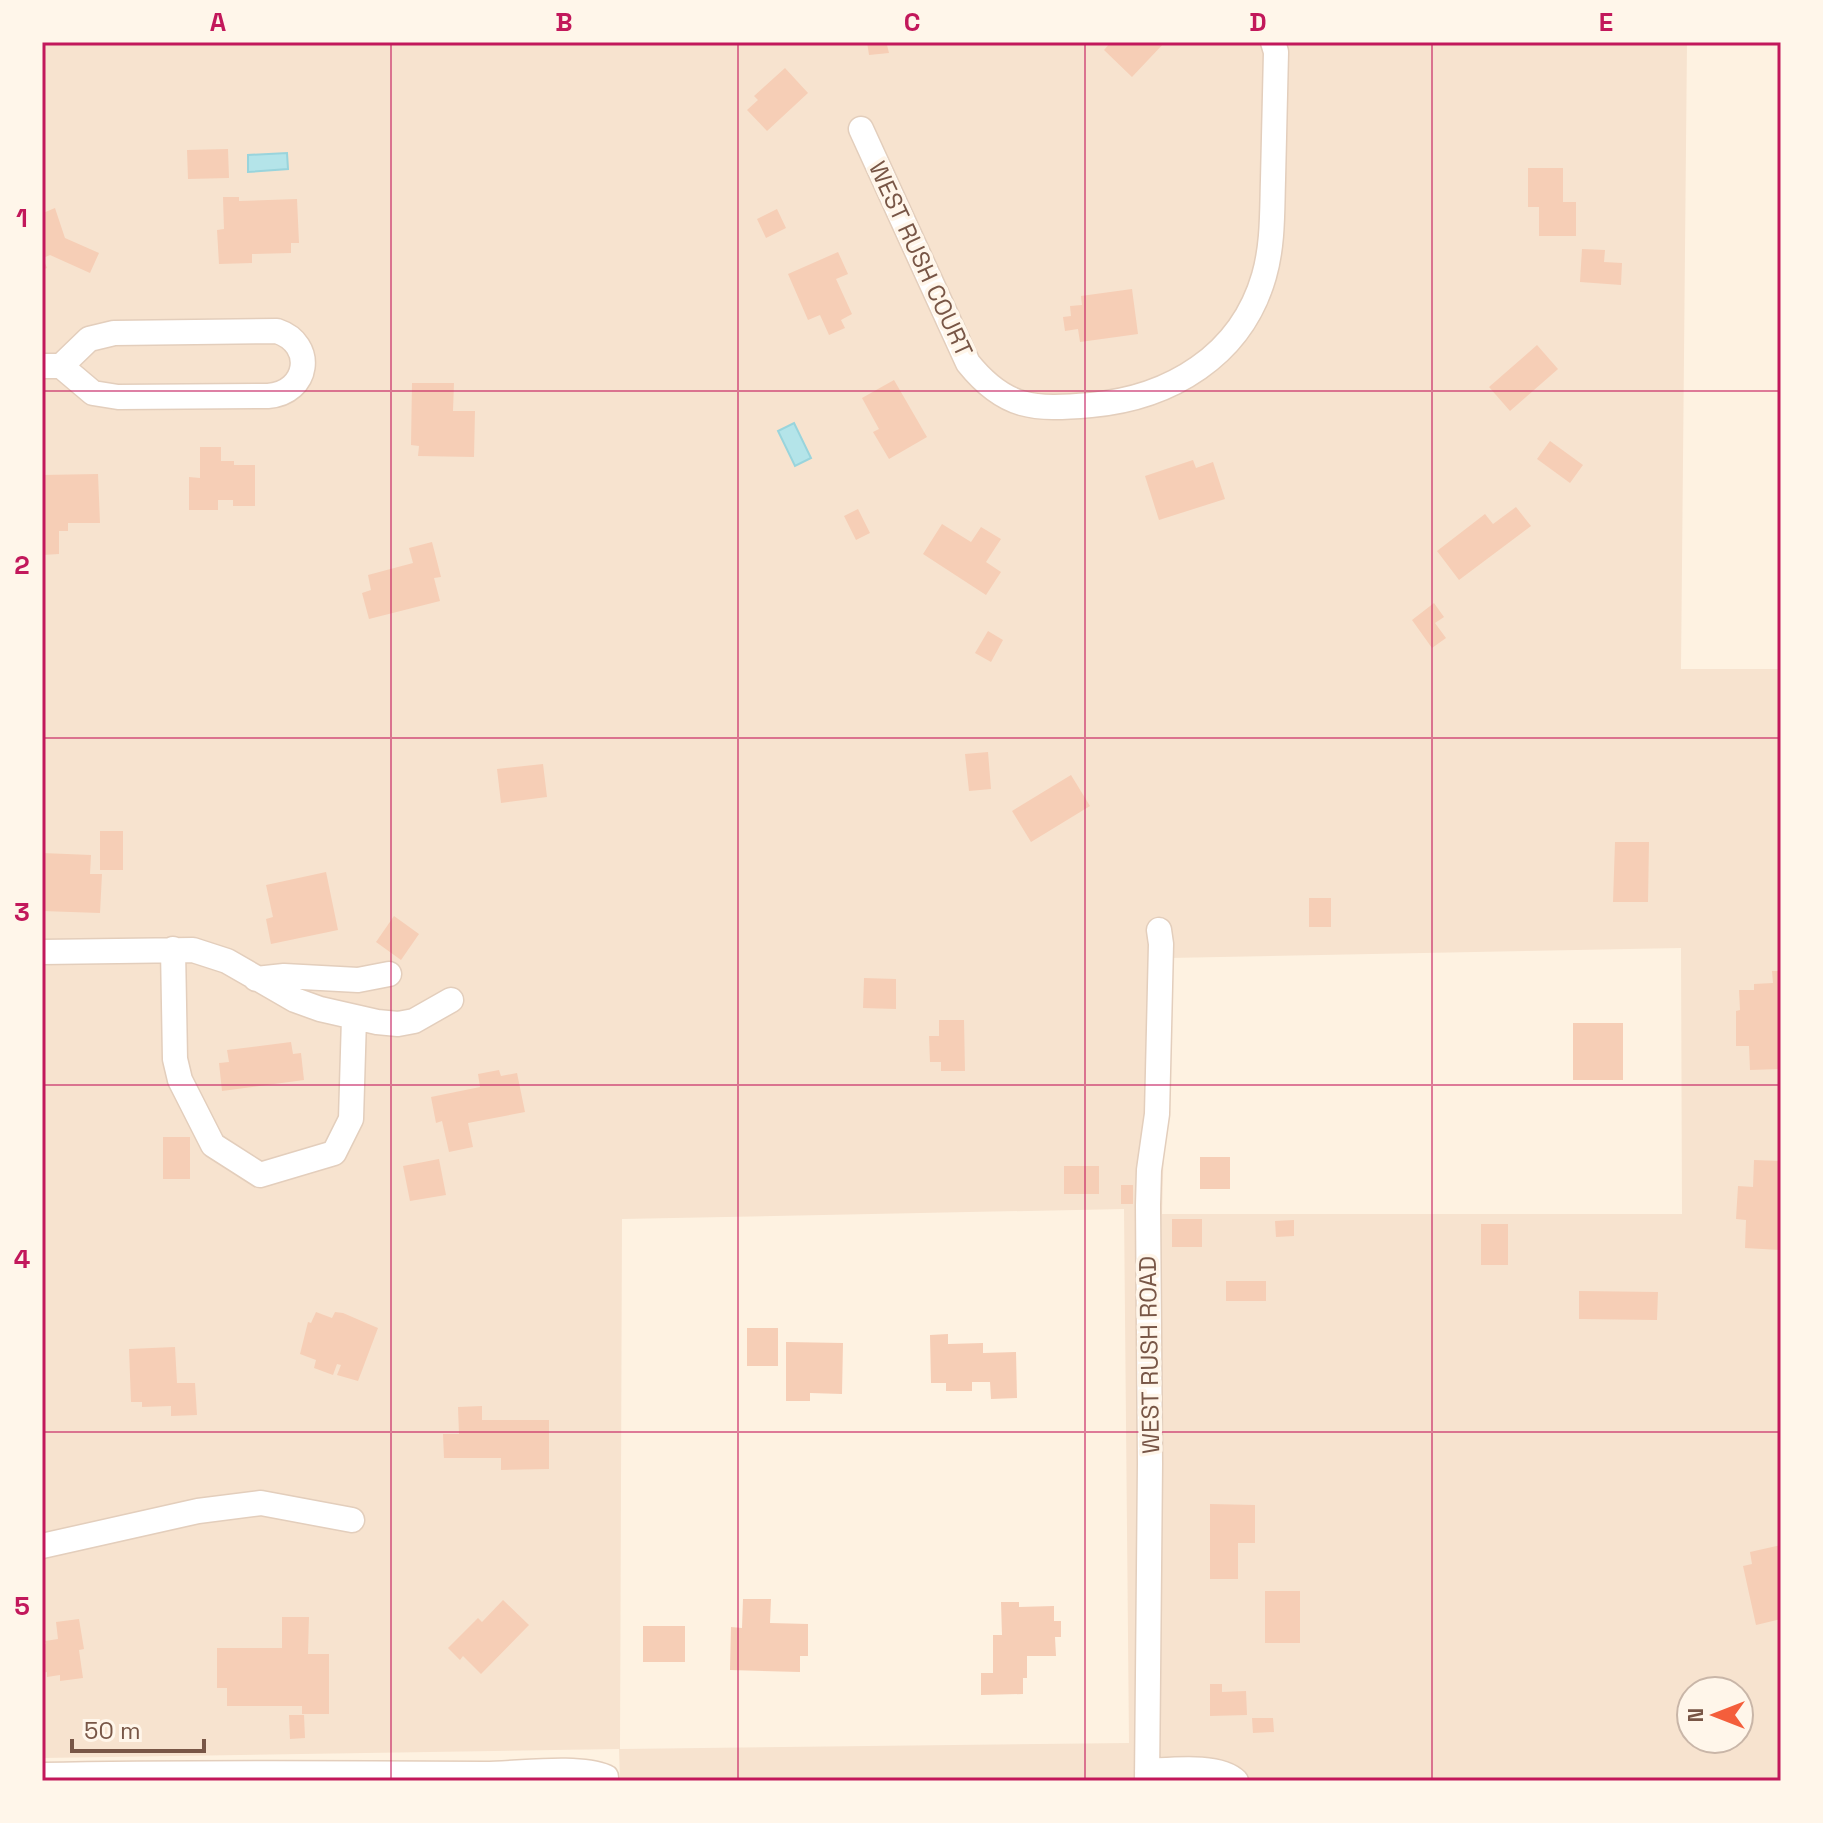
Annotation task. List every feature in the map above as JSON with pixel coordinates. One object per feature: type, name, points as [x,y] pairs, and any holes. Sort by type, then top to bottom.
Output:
[{"type":"street","name":"WEST RUSH COURT","points":[[861,129],[968,363],[986,385],[1018,404],[1057,408],[1143,397],[1191,374],[1220,350],[1242,323],[1264,277],[1271,231],[1276,52],[1273,42]]},
{"type":"street","points":[[277,331],[297,343],[303,360],[302,371],[294,385],[287,391],[268,396],[118,397],[93,393],[52,366],[89,339],[130,332],[277,331]]},
{"type":"street","name":"WEST RUSH ROAD","points":[[1147,1776],[1150,1463],[1148,1205],[1149,1170],[1157,1114],[1159,930]]},
{"type":"street","points":[[173,949],[175,1059],[180,1080],[213,1145],[260,1175],[334,1153],[351,1119],[354,1018]]},
{"type":"street","points":[[42,952],[193,950],[212,954],[295,1000],[377,1022],[414,1021],[451,1000]]},
{"type":"street","points":[[256,979],[284,976],[358,980],[389,974]]},
{"type":"street","points":[[42,1546],[198,1511],[261,1503],[352,1520]]},
{"type":"street","points":[[1147,1776],[1213,1771],[1230,1775],[1236,1781]]},
{"type":"street","points":[[42,1775],[255,1772],[510,1778],[592,1772],[606,1777],[606,1781]]},
{"type":"shaded area","points":[[42,42],[1687,42],[1681,669],[1781,669],[1781,1781],[620,1781],[619,1749],[42,1758]],"holes":[[[1681,948],[1682,1214],[1162,1214],[1169,958]],[[1124,1209],[1129,1743],[620,1749],[622,1219]]]},
{"type":"water","points":[[287,153],[288,169],[248,172],[248,155]]},
{"type":"water","points":[[794,423],[811,458],[795,466],[778,431]]},
{"type":"building","points":[[867,42],[896,44],[887,45],[889,53],[869,55]]},
{"type":"building","points":[[1111,42],[1165,42],[1132,77],[1104,50]]},
{"type":"building","points":[[785,68],[808,93],[767,131],[747,110],[758,100],[754,96]]},
{"type":"building","points":[[228,149],[229,178],[188,179],[187,150]]},
{"type":"building","points":[[1528,168],[1563,168],[1563,202],[1576,202],[1576,236],[1539,236],[1539,207],[1528,207]]},
{"type":"building","points":[[223,197],[239,197],[239,201],[297,199],[299,243],[291,243],[291,253],[252,254],[252,263],[219,264],[217,230],[224,229]]},
{"type":"building","points":[[55,208],[65,238],[99,253],[90,273],[50,255],[43,258],[47,268],[42,270],[42,217],[43,213]]},
{"type":"building","points":[[777,209],[786,228],[766,238],[757,219]]},
{"type":"building","points":[[1582,249],[1605,250],[1604,262],[1622,263],[1621,285],[1580,282]]},
{"type":"building","points":[[838,252],[848,274],[836,279],[852,314],[841,320],[845,328],[829,335],[820,315],[808,320],[788,274]]},
{"type":"building","points":[[1132,289],[1138,334],[1080,342],[1078,329],[1065,331],[1063,317],[1071,316],[1070,306],[1082,305],[1081,296]]},
{"type":"building","points":[[1537,345],[1558,369],[1510,411],[1489,387]]},
{"type":"building","points":[[894,380],[927,437],[889,459],[873,432],[879,429],[862,398]]},
{"type":"building","points":[[412,383],[454,383],[453,411],[475,411],[474,457],[418,456],[419,446],[411,445]]},
{"type":"building","points":[[1550,441],[1583,465],[1570,483],[1537,459]]},
{"type":"building","points":[[200,447],[221,447],[221,461],[234,461],[234,465],[255,465],[255,506],[233,506],[233,500],[218,500],[218,510],[189,510],[189,477],[200,478]]},
{"type":"building","points":[[1193,460],[1196,468],[1213,462],[1225,499],[1159,520],[1145,476]]},
{"type":"building","points":[[98,474],[100,523],[68,523],[68,531],[59,531],[59,554],[42,555],[42,475]]},
{"type":"building","points":[[1516,507],[1531,526],[1459,580],[1437,551],[1485,514],[1493,524]]},
{"type":"building","points":[[858,509],[870,533],[856,540],[844,516]]},
{"type":"building","points":[[942,524],[971,542],[981,527],[1001,539],[986,562],[1001,572],[986,595],[923,554]]},
{"type":"building","points":[[432,542],[441,577],[434,578],[440,601],[369,619],[362,593],[371,590],[368,575],[413,563],[409,548]]},
{"type":"building","points":[[1434,603],[1444,617],[1435,623],[1446,638],[1432,648],[1412,620]]},
{"type":"building","points":[[988,631],[1003,640],[991,662],[975,653]]},
{"type":"building","points":[[988,752],[991,789],[969,791],[965,754]]},
{"type":"building","points":[[543,764],[547,797],[501,803],[497,769]]},
{"type":"building","points":[[1071,775],[1090,806],[1031,842],[1012,811]]},
{"type":"building","points":[[100,831],[123,831],[123,870],[100,870]]},
{"type":"building","points":[[1615,842],[1649,842],[1648,902],[1613,902]]},
{"type":"building","points":[[42,853],[91,855],[90,874],[102,874],[100,913],[42,911]]},
{"type":"building","points":[[326,872],[338,930],[271,944],[266,919],[273,917],[266,885]]},
{"type":"building","points":[[1309,898],[1331,898],[1331,927],[1309,927]]},
{"type":"building","points":[[394,916],[419,934],[401,960],[376,942]]},
{"type":"building","points":[[1772,971],[1781,971],[1781,1069],[1750,1070],[1749,1046],[1736,1046],[1739,990],[1754,990],[1754,984],[1773,983]]},
{"type":"building","points":[[864,978],[896,979],[896,1009],[863,1008]]},
{"type":"building","points":[[939,1020],[964,1020],[965,1071],[941,1071],[941,1062],[930,1062],[929,1036],[939,1036]]},
{"type":"building","points":[[1573,1023],[1623,1023],[1623,1080],[1573,1080]]},
{"type":"building","points":[[291,1042],[293,1054],[301,1053],[304,1080],[222,1091],[219,1063],[229,1062],[227,1050]]},
{"type":"building","points":[[499,1070],[501,1076],[517,1073],[525,1112],[468,1123],[473,1147],[449,1152],[442,1121],[436,1123],[431,1097],[480,1087],[478,1074]]},
{"type":"building","points":[[163,1137],[190,1137],[190,1179],[163,1179]]},
{"type":"building","points":[[1200,1157],[1230,1157],[1230,1189],[1200,1189]]},
{"type":"building","points":[[439,1159],[446,1195],[410,1201],[403,1166]]},
{"type":"building","points":[[1754,1160],[1781,1161],[1781,1250],[1745,1248],[1746,1220],[1736,1219],[1738,1186],[1753,1187]]},
{"type":"building","points":[[1064,1166],[1099,1166],[1099,1194],[1064,1194]]},
{"type":"building","points":[[1121,1185],[1133,1185],[1133,1204],[1121,1204]]},
{"type":"building","points":[[1172,1219],[1202,1219],[1202,1247],[1172,1247]]},
{"type":"building","points":[[1294,1220],[1294,1236],[1276,1237],[1275,1221]]},
{"type":"building","points":[[1481,1224],[1508,1224],[1508,1265],[1481,1265]]},
{"type":"building","points":[[1226,1281],[1266,1281],[1266,1301],[1226,1301]]},
{"type":"building","points":[[1579,1291],[1658,1292],[1657,1320],[1579,1319]]},
{"type":"building","points":[[316,1312],[332,1318],[335,1312],[343,1313],[378,1328],[358,1381],[337,1375],[341,1365],[337,1364],[333,1375],[314,1368],[316,1360],[300,1354],[308,1322],[311,1323]]},
{"type":"building","points":[[747,1328],[778,1328],[778,1366],[747,1366]]},
{"type":"building","points":[[948,1334],[948,1344],[983,1343],[983,1353],[1016,1352],[1017,1398],[991,1399],[990,1382],[972,1382],[972,1391],[946,1391],[946,1383],[931,1383],[930,1335]]},
{"type":"building","points":[[786,1342],[843,1343],[842,1394],[810,1393],[810,1401],[786,1401]]},
{"type":"building","points":[[175,1347],[177,1383],[195,1383],[197,1415],[171,1416],[171,1406],[142,1407],[142,1402],[131,1402],[129,1349]]},
{"type":"building","points":[[482,1406],[482,1420],[549,1420],[549,1469],[501,1470],[501,1458],[444,1458],[443,1434],[459,1434],[458,1407]]},
{"type":"building","points":[[1210,1504],[1255,1505],[1255,1543],[1238,1543],[1238,1579],[1210,1579]]},
{"type":"building","points":[[1781,1545],[1781,1619],[1756,1625],[1743,1566],[1752,1564],[1750,1552]]},
{"type":"building","points":[[1265,1591],[1300,1591],[1300,1643],[1265,1643]]},
{"type":"building","points":[[743,1599],[771,1599],[770,1623],[808,1624],[808,1656],[800,1656],[800,1672],[730,1670],[731,1627],[742,1628]]},
{"type":"building","points":[[503,1600],[529,1625],[481,1674],[463,1656],[460,1660],[448,1648],[478,1618],[482,1622]]},
{"type":"building","points":[[1001,1602],[1019,1602],[1019,1607],[1054,1606],[1054,1621],[1061,1621],[1061,1637],[1055,1637],[1056,1656],[1027,1656],[1023,1694],[981,1695],[981,1673],[993,1673],[993,1635],[1002,1635]]},
{"type":"building","points":[[282,1617],[309,1617],[308,1654],[329,1654],[329,1714],[302,1714],[302,1706],[227,1706],[227,1688],[217,1688],[217,1648],[282,1648]]},
{"type":"building","points":[[79,1619],[84,1649],[79,1650],[83,1678],[60,1681],[60,1675],[47,1677],[47,1672],[42,1673],[42,1645],[46,1644],[45,1641],[58,1639],[56,1622]]},
{"type":"building","points":[[643,1626],[685,1626],[685,1662],[643,1662]]},
{"type":"building","points":[[1210,1684],[1222,1684],[1222,1692],[1246,1691],[1247,1715],[1210,1716]]},
{"type":"building","points":[[289,1715],[304,1715],[305,1738],[290,1739]]},
{"type":"building","points":[[1252,1718],[1273,1718],[1274,1732],[1253,1733]]}]
